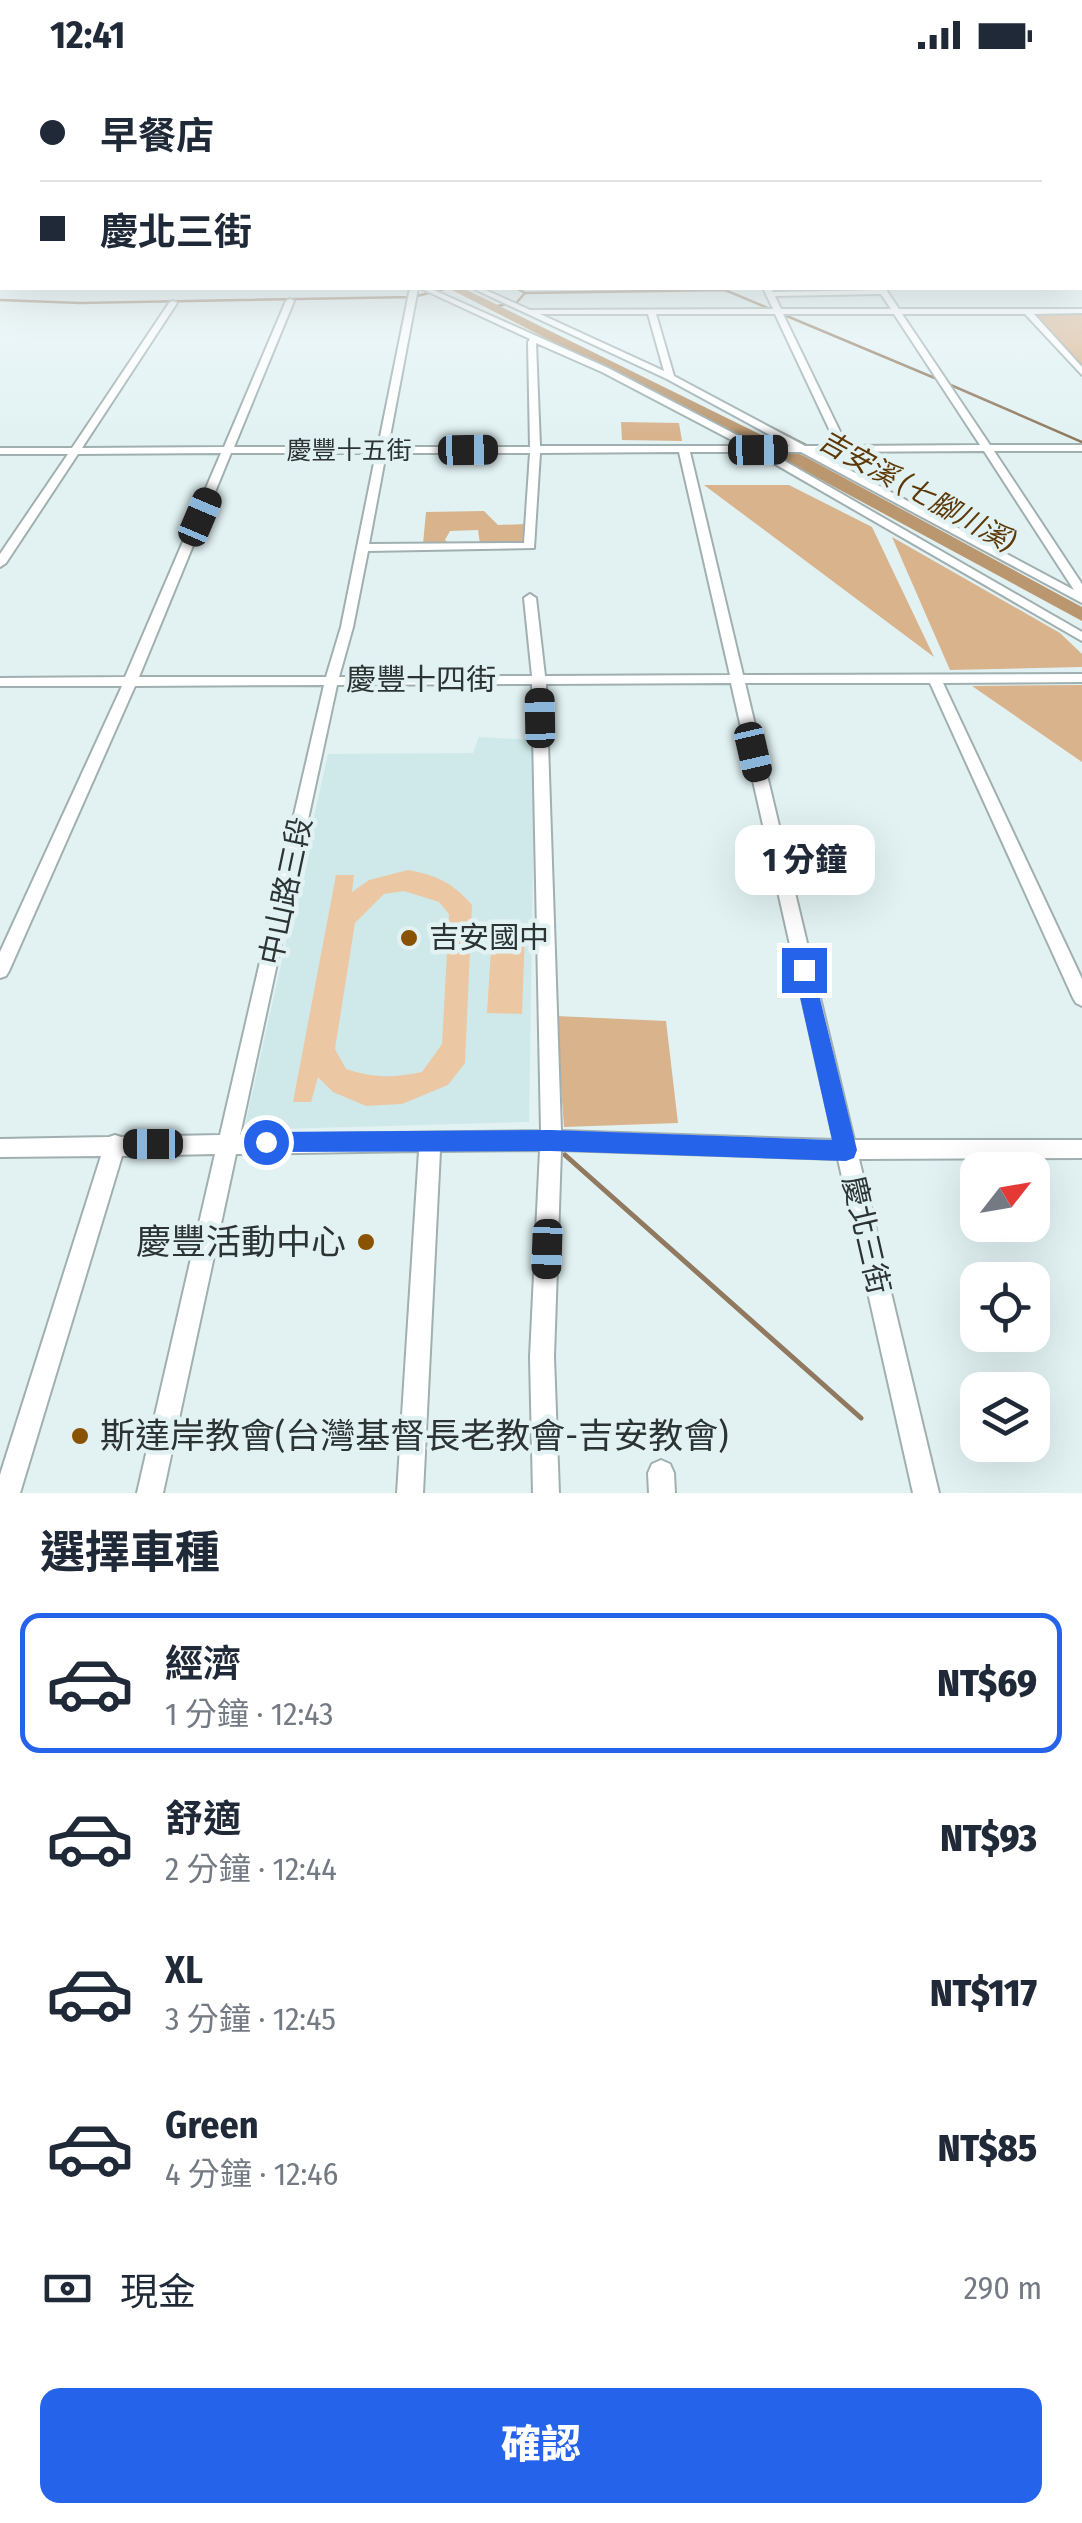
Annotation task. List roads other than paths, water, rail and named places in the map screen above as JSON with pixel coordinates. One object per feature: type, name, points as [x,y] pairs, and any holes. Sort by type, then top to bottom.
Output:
[{"type":"street","points":[[0,971],[130,682],[289,302]]},
{"type":"street","name":"中山路三段","points":[[150,1493],[347,627],[411,302]]},
{"type":"street","points":[[447,302],[536,338],[758,450],[1082,636]]},
{"type":"street","points":[[507,302],[670,378],[1082,596]]},
{"type":"street","points":[[774,302],[843,448]]},
{"type":"street","points":[[891,302],[1082,596]]},
{"type":"street","points":[[0,563],[172,303]]},
{"type":"street","points":[[651,311],[670,378]]},
{"type":"street","points":[[1027,311],[1082,372]]},
{"type":"street","points":[[527,312],[1082,311]]},
{"type":"street","points":[[362,548],[530,546],[535,449],[532,342],[536,338]]},
{"type":"street","name":"慶豐十五街","points":[[0,452],[1082,448]]},
{"type":"street","name":"慶北三街","points":[[684,450],[926,1493]]},
{"type":"street","points":[[530,598],[539,680],[551,1140],[542,1358],[546,1493]]},
{"type":"street","name":"慶豐十四街","points":[[0,682],[1082,678]]},
{"type":"street","points":[[935,679],[1082,998]]},
{"type":"street","points":[[0,1148],[551,1140],[846,1150],[1082,1148]]},
{"type":"street","points":[[410,1493],[430,1142]]},
{"type":"street","points":[[7,1493],[114,1144]]},
{"type":"waterway","points":[[64,302],[113,302]]},
{"type":"waterway","name":"吉安溪 (七腳川溪)","points":[[483,302],[798,460],[1082,615]]},
{"type":"waterway","points":[[755,302],[937,379]]},
{"type":"waterway","points":[[516,303],[532,311]]},
{"type":"waterway","points":[[492,307],[508,304]]},
{"type":"waterway","points":[[946,383],[1082,442]]},
{"type":"waterway","points":[[743,413],[810,447]]},
{"type":"waterway","points":[[818,452],[964,531]]},
{"type":"waterway","points":[[565,1155],[861,1418]]},
{"type":"place","name":"吉安國中","points":[[409,938]]},
{"type":"place","name":"慶豐活動中心","points":[[366,1242]]},
{"type":"place","name":"斯達岸教會(台灣基督長老教會-吉安教會)","points":[[80,1436]]}]
